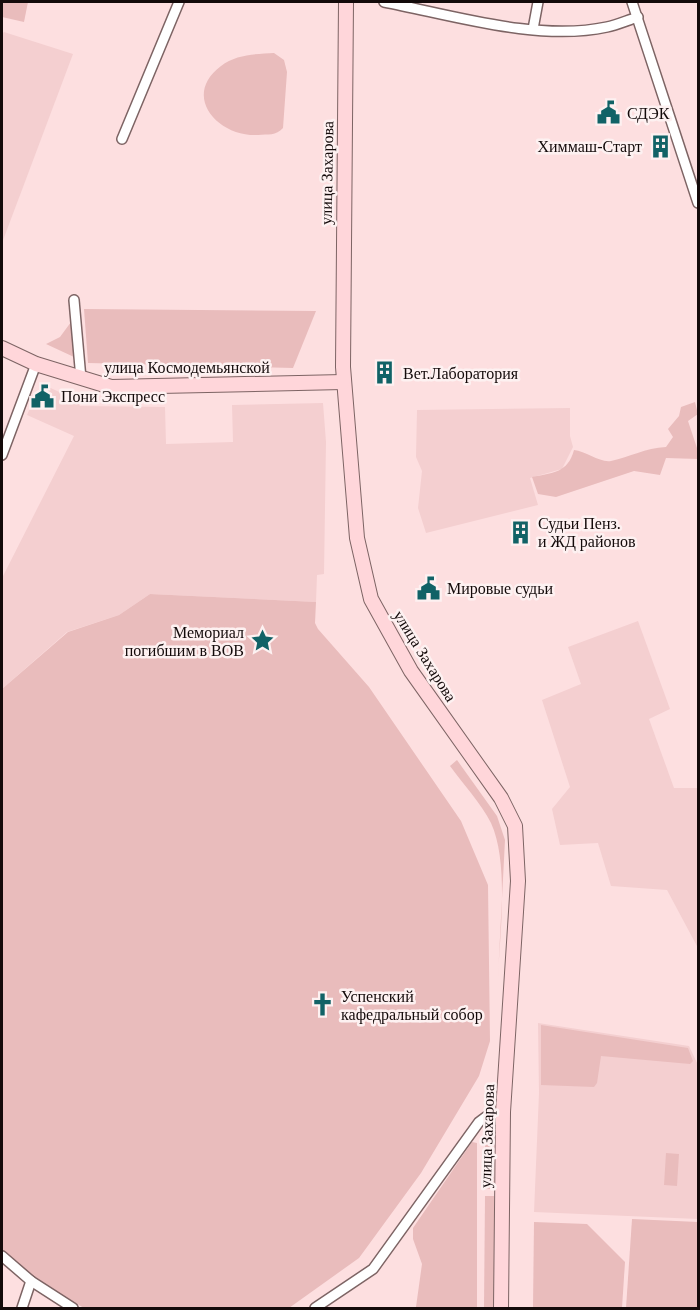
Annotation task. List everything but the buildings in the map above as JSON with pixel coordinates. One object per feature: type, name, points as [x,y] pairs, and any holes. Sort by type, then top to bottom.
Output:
[{"type":"main road","name":"улица Захарова","points":[[346,2],[343,382],[357,538],[371,599],[411,671],[495,790],[515,826],[518,881],[503,1112],[501,1308]]},
{"type":"main road","name":"улица Космодемьянской","points":[[2,348],[36,364],[111,387],[343,382]]},
{"type":"street","points":[[122,139],[179,2]]},
{"type":"street","points":[[384,2],[532,29],[555,31],[607,27],[638,17]]},
{"type":"street","points":[[532,29],[538,2]]},
{"type":"street","points":[[632,2],[699,203]]},
{"type":"street","points":[[74,300],[81,379]]},
{"type":"street","points":[[2,455],[36,364]]},
{"type":"street","points":[[315,1308],[373,1269],[479,1122],[488,1116],[503,1112]]},
{"type":"street","points":[[2,1256],[32,1281],[74,1308]]},
{"type":"street","points":[[22,1308],[32,1281]]},
{"type":"shaded area","points":[[2,2],[28,2],[24,22],[2,17]]},
{"type":"shaded area","points":[[4,32],[73,54],[2,243],[2,34]]},
{"type":"shaded area","points":[[274,53],[284,60],[287,72],[283,128],[272,134],[243,134],[218,122],[205,102],[204,90],[209,78],[221,66],[233,59],[247,55]]},
{"type":"shaded area","points":[[84,309],[316,311],[293,368],[88,363]]},
{"type":"shaded area","points":[[71,322],[74,357],[46,344],[60,337]]},
{"type":"shaded area","points":[[44,385],[77,400],[80,406],[165,407],[166,444],[233,442],[232,405],[323,403],[326,442],[324,574],[317,575],[316,602],[150,594],[119,615],[67,632],[2,689],[2,578],[74,436],[27,415],[30,408],[34,409]]},
{"type":"shaded area","points":[[695,402],[698,414],[688,421],[698,451],[698,459],[666,458],[660,475],[634,471],[556,497],[538,494],[532,477],[563,468],[574,450],[611,461],[666,447],[673,437],[668,429],[679,416],[681,407]]},
{"type":"shaded area","points":[[570,408],[570,436],[573,447],[562,469],[530,478],[538,505],[426,533],[418,508],[422,471],[416,457],[417,410]]},
{"type":"shaded area","points":[[150,594],[316,602],[315,623],[318,629],[369,687],[461,821],[488,885],[490,1041],[479,1076],[421,1173],[359,1258],[289,1308],[84,1308],[33,1278],[2,1251],[2,689],[68,632],[119,615]]},
{"type":"shaded area","points":[[638,621],[670,709],[649,719],[674,788],[698,788],[698,948],[667,890],[611,886],[598,843],[560,845],[552,809],[570,787],[542,700],[581,684],[568,647]]},
{"type":"shaded area","points":[[457,760],[497,816],[505,840],[502,899],[502,877],[497,839],[487,816],[450,766]]},
{"type":"shaded area","points":[[538,1023],[689,1046],[698,1065],[698,1219],[534,1212],[539,1093]]},
{"type":"shaded area","points":[[541,1025],[688,1048],[693,1061],[690,1064],[601,1056],[597,1083],[594,1087],[541,1085]]},
{"type":"shaded area","points":[[485,1140],[493,1149],[494,1189],[485,1189]]},
{"type":"shaded area","points":[[472,1142],[477,1143],[477,1308],[416,1307],[422,1264],[413,1239],[413,1228]]},
{"type":"shaded area","points":[[666,1153],[679,1154],[677,1186],[664,1185]]},
{"type":"shaded area","points":[[485,1196],[494,1196],[494,1308],[484,1308]]},
{"type":"shaded area","points":[[632,1219],[698,1222],[698,1308],[626,1308]]},
{"type":"shaded area","points":[[534,1222],[587,1224],[625,1262],[622,1308],[533,1308]]},
{"type":"place","name":"СДЭК","points":[[609,113]]},
{"type":"place","name":"Химмаш-Старт","points":[[660,146]]},
{"type":"place","name":"Вет.Лаборатория","points":[[385,373]]},
{"type":"place","name":"Пони Экспресс","points":[[43,396]]},
{"type":"place","name":"Судьи Пенз. и ЖД районов","points":[[520,532]]},
{"type":"place","name":"Мировые судьи","points":[[429,588]]},
{"type":"place","name":"Мемориал погибшим в ВОВ","points":[[262,641]]},
{"type":"place","name":"Успенский кафедральный собор","points":[[323,1005]]}]
